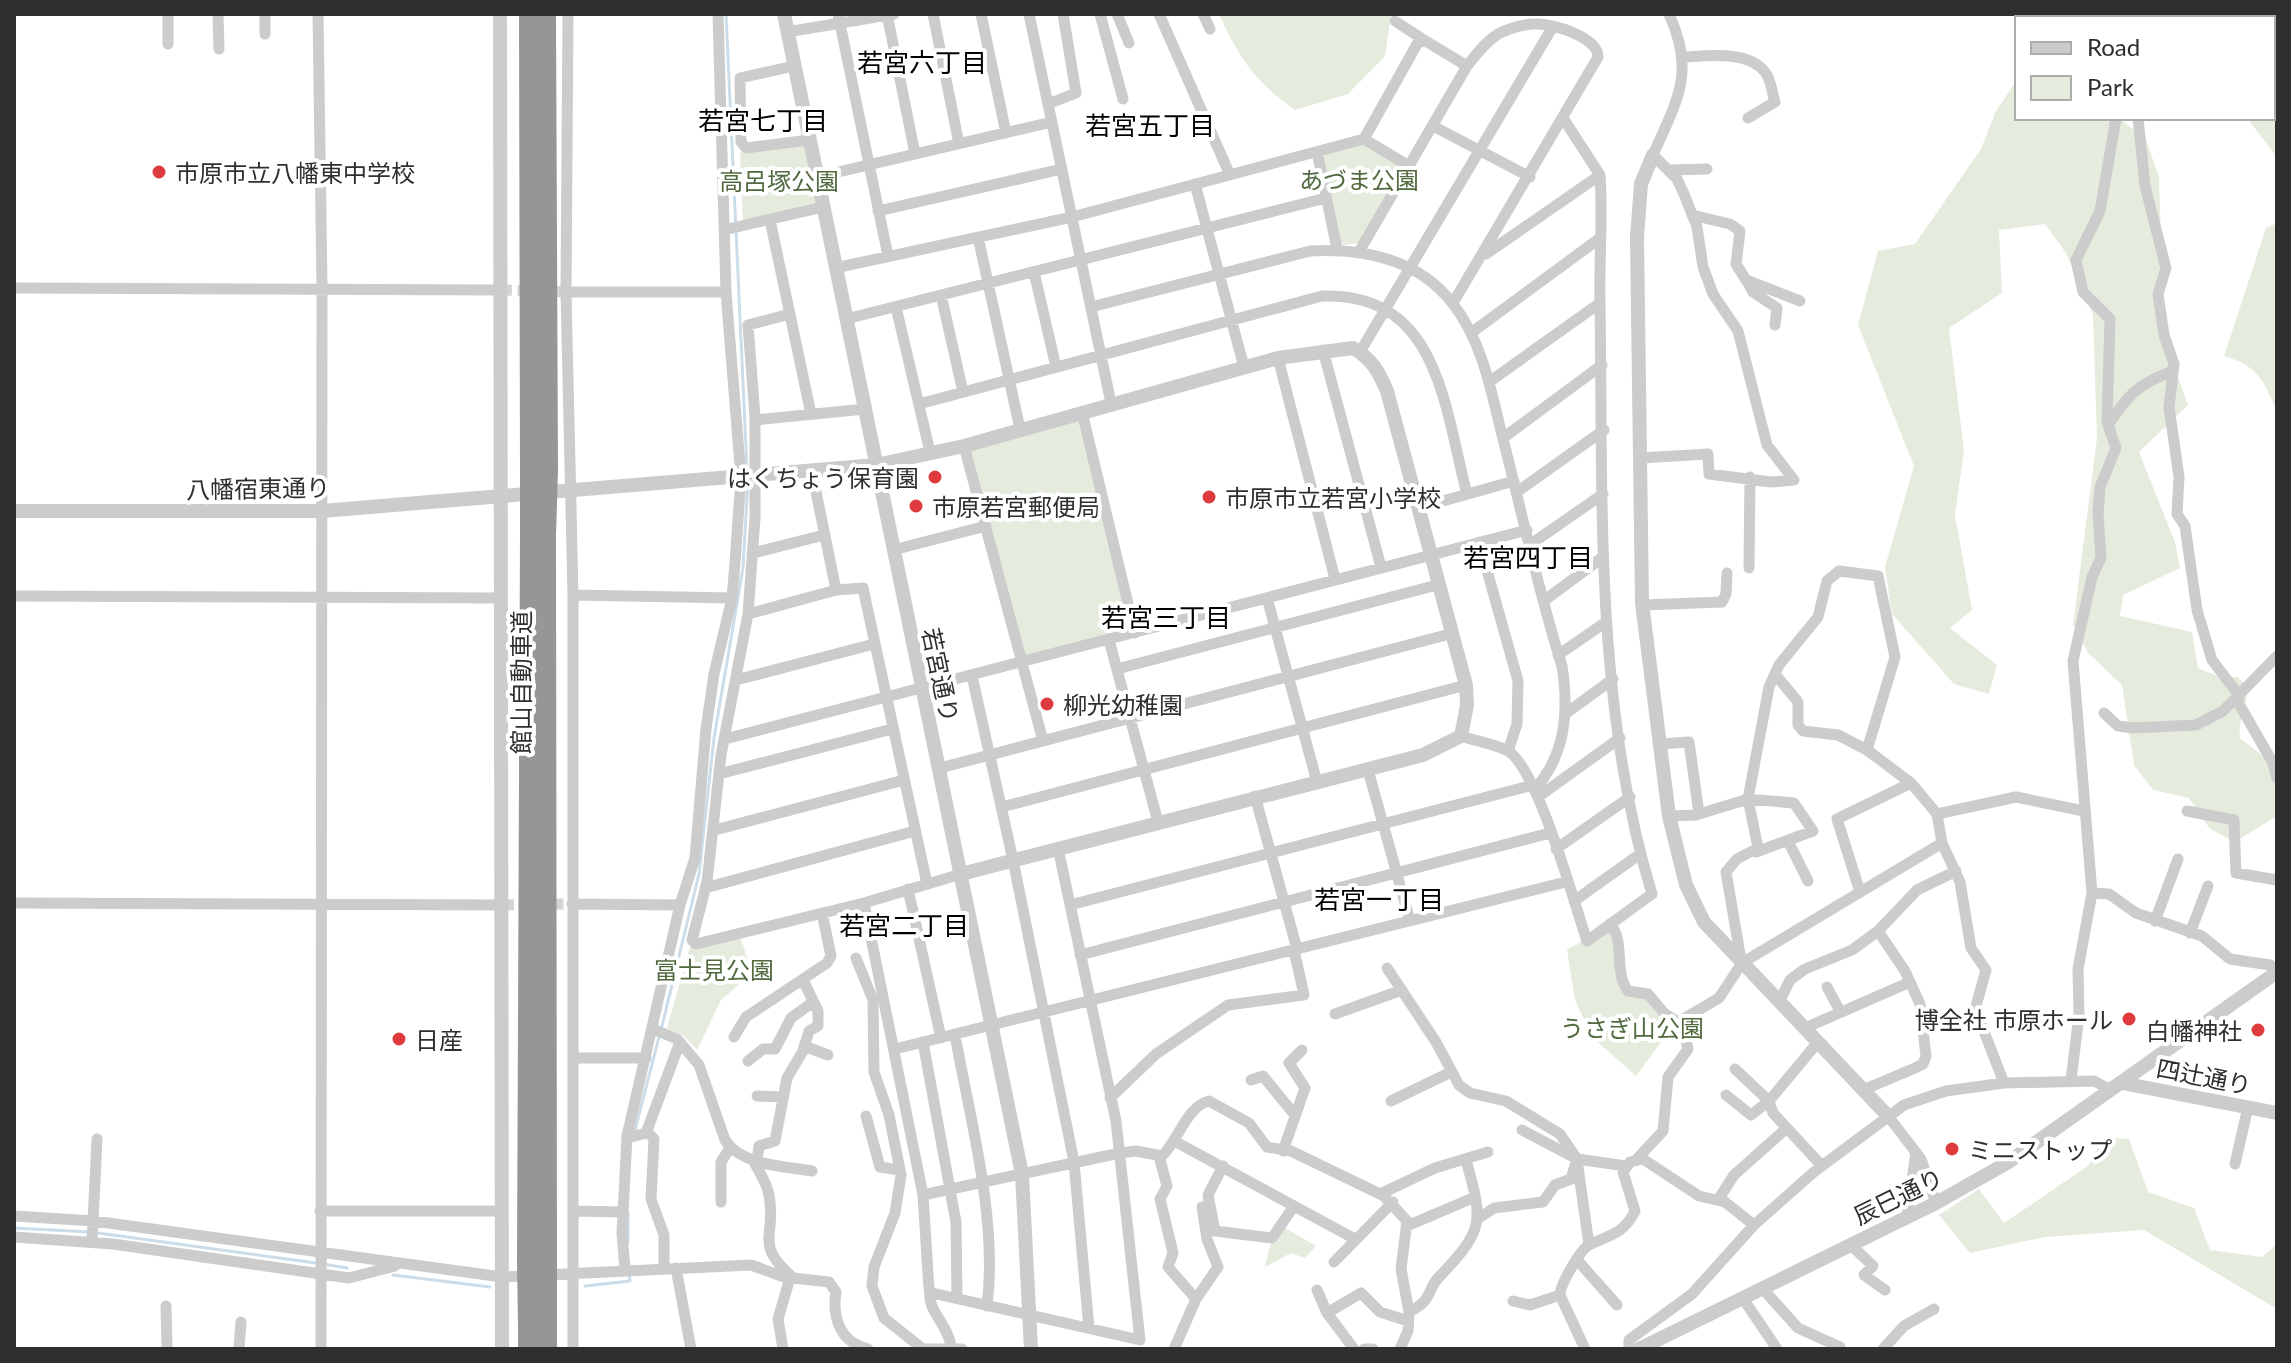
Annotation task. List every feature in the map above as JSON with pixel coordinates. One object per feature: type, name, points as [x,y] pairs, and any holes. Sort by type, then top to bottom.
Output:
[{"type":"highway","name":"館山自動車道","points":[[529,14],[539,473]]},
{"type":"highway","name":"館山自動車道","points":[[528,1349],[541,1335],[537,1262],[538,536],[546,14]]},
{"type":"street","points":[[168,14],[168,44]]},
{"type":"street","points":[[218,14],[219,49]]},
{"type":"street","points":[[265,14],[265,34]]},
{"type":"street","points":[[318,14],[322,287],[321,1349]]},
{"type":"street","points":[[500,14],[502,1349]]},
{"type":"street","points":[[568,14],[566,292],[573,595],[573,1349]]},
{"type":"street","points":[[718,14],[726,292],[748,477],[753,553],[748,614],[719,774],[715,830],[692,940],[696,944],[864,903],[1255,796],[1368,770],[1423,755],[1461,736],[1508,751],[1521,762],[1535,790],[1587,941],[1652,894],[1640,854],[1620,738],[1606,622],[1600,175],[1563,118]]},
{"type":"street","name":"若宮通り","points":[[784,14],[920,690],[940,768],[1022,1174],[1031,1349]]},
{"type":"street","points":[[787,32],[839,19],[890,14],[915,154]]},
{"type":"street","points":[[933,14],[959,144]]},
{"type":"street","points":[[981,14],[1006,133]]},
{"type":"street","points":[[1029,14],[1111,403]]},
{"type":"street","points":[[1048,104],[1076,93],[1063,14]]},
{"type":"street","points":[[1100,14],[1123,99]]},
{"type":"street","points":[[1117,14],[1129,43]]},
{"type":"street","points":[[1159,14],[1230,175]]},
{"type":"street","points":[[1203,14],[1210,29]]},
{"type":"street","points":[[1669,14],[1684,57],[1676,101],[1638,201],[1642,605],[1669,816],[1690,899],[1704,922],[1888,1116],[1916,1152],[1936,1203]]},
{"type":"street","points":[[839,19],[888,256]]},
{"type":"street","points":[[1395,21],[1467,66]]},
{"type":"street","points":[[1360,250],[1467,66],[1499,34],[1536,23],[1577,35],[1598,50],[1598,57],[1453,303]]},
{"type":"street","points":[[1360,352],[1552,28]]},
{"type":"street","points":[[835,268],[1072,217],[1364,139],[1417,44],[1424,40]]},
{"type":"street","points":[[1684,57],[1742,59],[1754,62],[1766,73],[1775,102],[1748,118]]},
{"type":"street","points":[[794,66],[740,78],[741,142],[746,148],[809,140]]},
{"type":"street","points":[[2071,1080],[2079,1015],[2078,969],[2092,893],[2073,661],[2092,577],[2101,558],[2100,487],[2116,448],[2108,425],[2110,319],[2083,292],[2076,260],[2100,211],[2116,120]]},
{"type":"street","points":[[2138,120],[2145,186],[2166,268],[2158,294],[2173,371],[2169,407],[2179,477],[2177,514],[2185,526],[2197,610],[2212,660],[2238,694],[2239,704],[2273,763],[2277,778]]},
{"type":"street","points":[[817,177],[1052,122]]},
{"type":"street","points":[[1433,126],[1530,177]]},
{"type":"street","points":[[1364,139],[1409,166]]},
{"type":"street","points":[[1317,152],[1337,249]]},
{"type":"street","points":[[1640,458],[1708,454],[1709,474],[1771,482],[1794,480],[1767,445],[1738,331],[1713,294],[1703,267],[1692,215],[1677,179],[1653,155]]},
{"type":"street","points":[[878,211],[1062,169]]},
{"type":"street","points":[[1669,170],[1707,169]]},
{"type":"street","points":[[1482,256],[1600,175]]},
{"type":"street","points":[[1195,184],[1244,367]]},
{"type":"street","points":[[846,319],[1326,198]]},
{"type":"street","points":[[724,230],[823,207]]},
{"type":"street","points":[[1692,215],[1730,224],[1740,231],[1736,264],[1753,292],[1777,308],[1775,325]]},
{"type":"street","points":[[770,220],[811,414]]},
{"type":"street","points":[[978,237],[1020,429]]},
{"type":"street","points":[[1471,333],[1600,238]]},
{"type":"street","points":[[1091,307],[1310,251],[1337,249],[1360,250],[1411,269],[1453,303],[1471,333],[1489,382],[1566,692],[1565,714],[1552,770],[1535,790]]},
{"type":"street","points":[[1034,272],[1056,367]]},
{"type":"street","points":[[1746,280],[1800,301]]},
{"type":"street","points":[[14,288],[501,290]]},
{"type":"street","points":[[566,292],[726,292]]},
{"type":"street","points":[[941,295],[963,392]]},
{"type":"street","points":[[919,404],[1322,296],[1356,297],[1388,309],[1405,321],[1424,345],[1467,494]]},
{"type":"street","points":[[1489,382],[1600,303]]},
{"type":"street","points":[[896,307],[930,452]]},
{"type":"street","points":[[625,1269],[623,1212],[627,1138],[680,904],[695,858],[714,674],[732,598],[748,477],[755,420],[748,325],[790,314]]},
{"type":"street","points":[[571,492],[876,465],[964,446],[1278,358],[1353,348],[1377,368],[1387,391],[1466,685],[1467,705],[1461,736]]},
{"type":"street","points":[[1323,350],[1381,567]]},
{"type":"street","points":[[1278,358],[1335,579]]},
{"type":"street","points":[[1503,438],[1602,365]]},
{"type":"street","points":[[2108,425],[2126,399],[2144,382],[2173,371]]},
{"type":"street","points":[[755,420],[865,409]]},
{"type":"street","points":[[1082,412],[1135,633]]},
{"type":"street","points":[[1418,508],[1467,494],[1516,487],[1604,430]]},
{"type":"street","points":[[964,446],[1043,741]]},
{"type":"street","points":[[812,472],[836,590]]},
{"type":"street","points":[[1749,568],[1750,477]]},
{"type":"street","name":"八幡宿東通り","points":[[14,511],[322,511],[571,492]]},
{"type":"street","points":[[1531,544],[1603,494]]},
{"type":"street","points":[[893,550],[986,526]]},
{"type":"street","points":[[725,739],[1527,530]]},
{"type":"street","points":[[753,553],[824,535]]},
{"type":"street","points":[[1479,542],[1518,681],[1517,724],[1508,751]]},
{"type":"street","points":[[1545,600],[1603,557]]},
{"type":"street","points":[[1756,852],[1759,843],[1748,799],[1769,687],[1775,674],[1818,617],[1827,581],[1839,571],[1878,576],[1895,657],[1867,750]]},
{"type":"street","points":[[1642,605],[1722,602],[1726,594],[1727,573]]},
{"type":"street","points":[[1117,669],[1437,585]]},
{"type":"street","points":[[748,614],[836,590],[863,588],[927,884]]},
{"type":"street","points":[[573,595],[732,598]]},
{"type":"street","points":[[14,596],[501,598]]},
{"type":"street","points":[[1267,598],[1317,782]]},
{"type":"street","points":[[1558,655],[1606,622]]},
{"type":"street","points":[[940,768],[1450,634]]},
{"type":"street","points":[[1109,640],[1158,822]]},
{"type":"street","points":[[736,680],[874,644]]},
{"type":"street","points":[[2104,713],[2118,726],[2132,728],[2196,725],[2223,711],[2277,656]]},
{"type":"street","points":[[1775,674],[1798,702],[1798,725],[1803,731],[1838,735],[1867,750],[1911,783],[1937,814],[1942,843],[1956,871],[1971,948],[1986,970],[1976,1006],[2004,1083]]},
{"type":"street","points":[[972,676],[1002,807],[1074,1162],[1089,1328]]},
{"type":"street","points":[[1565,714],[1613,679]]},
{"type":"street","points":[[1002,807],[1466,685]]},
{"type":"street","points":[[719,774],[892,729]]},
{"type":"street","points":[[1070,905],[1383,824],[1535,790],[1620,738]]},
{"type":"street","points":[[1660,744],[1689,742],[1699,814]]},
{"type":"street","points":[[1368,770],[1410,921]]},
{"type":"street","points":[[715,830],[904,780]]},
{"type":"street","points":[[1860,892],[1837,819],[1911,783]]},
{"type":"street","points":[[1110,1098],[1156,1054],[1228,1005],[1304,995],[1284,903],[1255,796]]},
{"type":"street","points":[[1556,849],[1630,797]]},
{"type":"street","points":[[1937,814],[2016,797],[2084,811]]},
{"type":"street","points":[[1669,816],[1699,814],[1748,799],[1794,803],[1813,831],[1737,859],[1726,872],[1742,963]]},
{"type":"street","points":[[2187,811],[2234,820],[2236,873],[2277,880]]},
{"type":"street","points":[[705,888],[915,831]]},
{"type":"street","points":[[1080,955],[1550,833]]},
{"type":"street","points":[[1788,841],[1808,881]]},
{"type":"street","points":[[1585,1349],[1560,1295],[1560,1286],[1589,1245],[1615,1235],[1627,1226],[1635,1211],[1623,1172],[1663,1131],[1668,1077],[1688,1049],[1682,1024],[1685,1018],[1719,998],[1742,963],[1942,843]]},
{"type":"street","points":[[930,1290],[1129,1340],[1143,1337],[1120,1153],[1058,848]]},
{"type":"street","points":[[1574,901],[1640,854]]},
{"type":"street","points":[[2155,921],[2178,859]]},
{"type":"street","points":[[1779,1002],[1790,980],[1852,950],[1878,931],[1917,890],[1956,871]]},
{"type":"street","points":[[895,1049],[1566,882]]},
{"type":"street","points":[[2190,933],[2208,886]]},
{"type":"street","points":[[908,889],[941,1038]]},
{"type":"street","points":[[2092,893],[2109,894],[2155,921],[2202,936],[2230,959],[2270,965],[2277,971]]},
{"type":"street","points":[[14,903],[503,905]]},
{"type":"street","points":[[856,958],[873,1000],[874,1072],[889,1115],[900,1170],[895,1213],[878,1257],[872,1286],[884,1318],[924,1349],[947,1348],[950,1332],[929,1303],[923,1195],[864,903]]},
{"type":"street","points":[[572,904],[680,904],[699,910]]},
{"type":"street","points":[[734,1037],[746,1017],[803,980],[831,956],[822,913]]},
{"type":"street","points":[[1610,924],[1618,933],[1621,982],[1628,991],[1648,994],[1665,1014],[1682,1024]]},
{"type":"street","points":[[1863,1090],[1923,1064],[1926,1056],[1920,1004],[1878,931]]},
{"type":"street","points":[[1387,968],[1443,1053],[1459,1085],[1470,1093],[1506,1101],[1560,1134],[1577,1159],[1589,1245]]},
{"type":"street","name":"辰巳通り","points":[[1639,1349],[1936,1203],[2007,1163],[2277,971]]},
{"type":"street","points":[[792,1278],[773,1260],[769,1249],[770,1199],[755,1160],[762,1143],[775,1141],[790,1070],[802,1052],[809,1031],[818,1026],[813,1002],[803,980]]},
{"type":"street","points":[[1805,1028],[1910,982]]},
{"type":"street","points":[[1827,987],[1840,1011]]},
{"type":"street","points":[[1335,1014],[1402,990]]},
{"type":"street","points":[[748,1061],[763,1049],[771,1051],[780,1045],[791,1018],[813,1002]]},
{"type":"street","points":[[653,1029],[680,1042],[699,1065],[730,1148],[755,1160],[812,1171]]},
{"type":"street","points":[[955,1035],[982,1182],[990,1284],[987,1306]]},
{"type":"street","points":[[627,1138],[639,1137],[647,1131],[680,1042]]},
{"type":"street","points":[[923,1042],[956,1222],[957,1298]]},
{"type":"street","points":[[1726,1095],[1751,1115],[1769,1101],[1818,1042]]},
{"type":"street","points":[[780,1045],[828,1055]]},
{"type":"street","points":[[1283,1151],[1305,1088],[1289,1063],[1302,1050]]},
{"type":"street","points":[[573,1058],[646,1058]]},
{"type":"street","points":[[1735,1069],[1769,1101],[1787,1128],[1822,1166]]},
{"type":"street","points":[[1391,1101],[1451,1072]]},
{"type":"street","points":[[1251,1080],[1263,1076],[1294,1114]]},
{"type":"street","points":[[1629,1349],[1629,1340],[1692,1294],[1754,1225],[1822,1166],[1904,1105],[1946,1091],[2004,1083],[2071,1080],[2094,1081],[2116,1087]]},
{"type":"street","name":"四辻通り","points":[[2116,1087],[2277,1113]]},
{"type":"street","points":[[757,1096],[783,1097]]},
{"type":"street","points":[[1159,1156],[1176,1142],[1196,1106],[1209,1101],[1249,1123],[1267,1147],[1291,1151],[1393,1202],[1407,1226],[1401,1269],[1409,1316],[1400,1349]]},
{"type":"street","points":[[2235,1164],[2248,1107]]},
{"type":"street","points":[[866,1116],[880,1167],[900,1170]]},
{"type":"street","points":[[1718,1200],[1734,1175],[1787,1128]]},
{"type":"street","points":[[1522,1130],[1577,1159],[1656,1166],[1699,1196],[1733,1207],[1754,1225]]},
{"type":"street","points":[[647,1131],[654,1139],[651,1199],[664,1235],[691,1349]]},
{"type":"street","points":[[92,1242],[97,1139]]},
{"type":"street","points":[[1176,1142],[1355,1239]]},
{"type":"street","points":[[721,1202],[721,1162],[730,1148]]},
{"type":"street","points":[[923,1195],[1120,1153],[1136,1151],[1159,1156]]},
{"type":"street","points":[[1380,1194],[1435,1168],[1488,1152]]},
{"type":"street","points":[[1907,1216],[1916,1152]]},
{"type":"street","points":[[1159,1156],[1167,1186],[1160,1199],[1173,1253],[1168,1267],[1196,1299]]},
{"type":"street","points":[[1479,1218],[1494,1208],[1533,1206],[1543,1202],[1555,1185],[1571,1179],[1577,1159]]},
{"type":"street","points":[[1327,1313],[1361,1293],[1380,1312],[1409,1316],[1430,1297],[1437,1279],[1469,1246],[1479,1218],[1466,1160]]},
{"type":"street","points":[[1223,1166],[1208,1195],[1215,1231],[1272,1238],[1294,1206]]},
{"type":"street","points":[[1407,1226],[1475,1197]]},
{"type":"street","points":[[1334,1262],[1393,1202]]},
{"type":"street","points":[[1174,1349],[1196,1299],[1218,1267],[1207,1239],[1202,1207]]},
{"type":"street","points":[[320,1211],[502,1211]]},
{"type":"street","points":[[574,1211],[623,1212]]},
{"type":"street","points":[[14,1216],[94,1221],[502,1277],[751,1265],[792,1278],[821,1280],[833,1286],[833,1312],[837,1324],[857,1346],[868,1349]]},
{"type":"street","points":[[14,1237],[92,1242],[349,1278],[404,1264]]},
{"type":"street","points":[[1851,1245],[1873,1266],[1864,1275],[1885,1290]]},
{"type":"street","points":[[1578,1261],[1617,1305]]},
{"type":"street","points":[[783,1349],[778,1319],[792,1278]]},
{"type":"street","points":[[1762,1288],[1798,1328],[1840,1347]]},
{"type":"street","points":[[1317,1290],[1327,1313],[1354,1349]]},
{"type":"street","points":[[1513,1301],[1530,1305],[1560,1295]]},
{"type":"street","points":[[1742,1297],[1777,1349]]},
{"type":"street","points":[[166,1306],[167,1349]]},
{"type":"street","points":[[1883,1349],[1904,1326],[1934,1309]]},
{"type":"street","points":[[239,1349],[241,1322]]},
{"type":"street","points":[[1364,1349],[1373,1349]]},
{"type":"green space","points":[[1219,14],[1391,14],[1385,56],[1348,94],[1295,110],[1250,68]]},
{"type":"green space","points":[[2155,14],[2272,14],[2272,16]]},
{"type":"green space","points":[[2275,39],[2277,54],[2277,157],[2249,120],[2275,120]]},
{"type":"green space","points":[[2015,82],[2015,120],[2121,120],[2146,140],[2159,177],[2164,338],[2188,405],[2139,452],[2175,542],[2180,568],[2123,595],[2120,616],[2192,632],[2198,668],[2220,677],[2238,677],[2248,688],[2240,738],[2277,767],[2277,816],[2235,842],[2210,829],[2189,798],[2153,790],[2134,765],[2122,685],[2088,653],[2073,625],[2097,438],[2093,315],[2066,253],[2045,224],[1999,230],[2002,293],[1949,328],[1964,450],[1955,515],[1972,610],[1950,628],[1997,665],[1989,694],[1954,684],[1892,614],[1885,567],[1914,466],[1858,325],[1878,251],[1915,244],[1981,149],[1995,113]]},
{"type":"green space","name":"高呂塚公園","points":[[809,140],[823,207],[743,226],[740,153],[746,148]]},
{"type":"green space","name":"あづま公園","points":[[1362,144],[1402,166],[1402,170],[1360,243],[1344,245],[1339,241],[1323,158],[1325,153]]},
{"type":"green space","points":[[2277,223],[2277,412],[2258,376],[2245,364],[2224,356],[2266,228]]},
{"type":"green space","points":[[1082,412],[1135,633],[1023,663],[964,446]]},
{"type":"green space","name":"うさぎ山公園","points":[[1610,924],[1621,982],[1648,994],[1676,1022],[1636,1076],[1592,1037],[1575,1000],[1567,950]]},
{"type":"green space","name":"富士見公園","points":[[739,933],[752,973],[721,1000],[697,1050],[684,1036],[667,1028],[692,940]]},
{"type":"green space","points":[[2104,1137],[2129,1139],[2148,1192],[2194,1208],[2210,1250],[2262,1257],[2277,1244],[2277,1309],[2144,1230],[2045,1237],[1970,1253],[1939,1215],[1979,1189],[2004,1223],[2088,1166]]},
{"type":"green space","points":[[1282,1226],[1316,1246],[1305,1258],[1291,1253],[1265,1267],[1272,1238]]},
{"type":"waterway","points":[[726,14],[747,470]]},
{"type":"waterway","points":[[661,1030],[699,874],[714,738],[743,568],[748,481]]},
{"type":"waterway","points":[[634,1134],[659,1037]]},
{"type":"waterway","points":[[628,1213],[628,1242]]},
{"type":"waterway","points":[[14,1228],[90,1232]]},
{"type":"waterway","points":[[98,1233],[316,1263]]},
{"type":"waterway","points":[[323,1264],[347,1268]]},
{"type":"waterway","points":[[585,1286],[630,1281],[629,1273]]},
{"type":"waterway","points":[[393,1275],[490,1287]]},
{"type":"tunnel","points":[[501,290],[566,292]]},
{"type":"tunnel","points":[[503,905],[572,904]]},
{"type":"place","name":"市原市立八幡東中学校","points":[[159,172]]},
{"type":"place","name":"はくちょう保育園","points":[[935,477]]},
{"type":"place","name":"市原市立若宮小学校","points":[[1209,497]]},
{"type":"place","name":"市原若宮郵便局","points":[[916,506]]},
{"type":"place","name":"柳光幼稚園","points":[[1047,704]]},
{"type":"place","name":"博全社 市原ホール","points":[[2129,1019]]},
{"type":"place","name":"白幡神社","points":[[2258,1030]]},
{"type":"place","name":"日産","points":[[399,1039]]},
{"type":"place","name":"ミニストップ","points":[[1952,1149]]},
{"type":"district","name":"若宮六丁目","points":[[922,62]]},
{"type":"district","name":"若宮七丁目","points":[[763,120]]},
{"type":"district","name":"若宮五丁目","points":[[1150,125]]},
{"type":"district","name":"若宮四丁目","points":[[1528,557]]},
{"type":"district","name":"若宮三丁目","points":[[1166,617]]},
{"type":"district","name":"若宮一丁目","points":[[1379,899]]},
{"type":"district","name":"若宮二丁目","points":[[904,925]]}]
